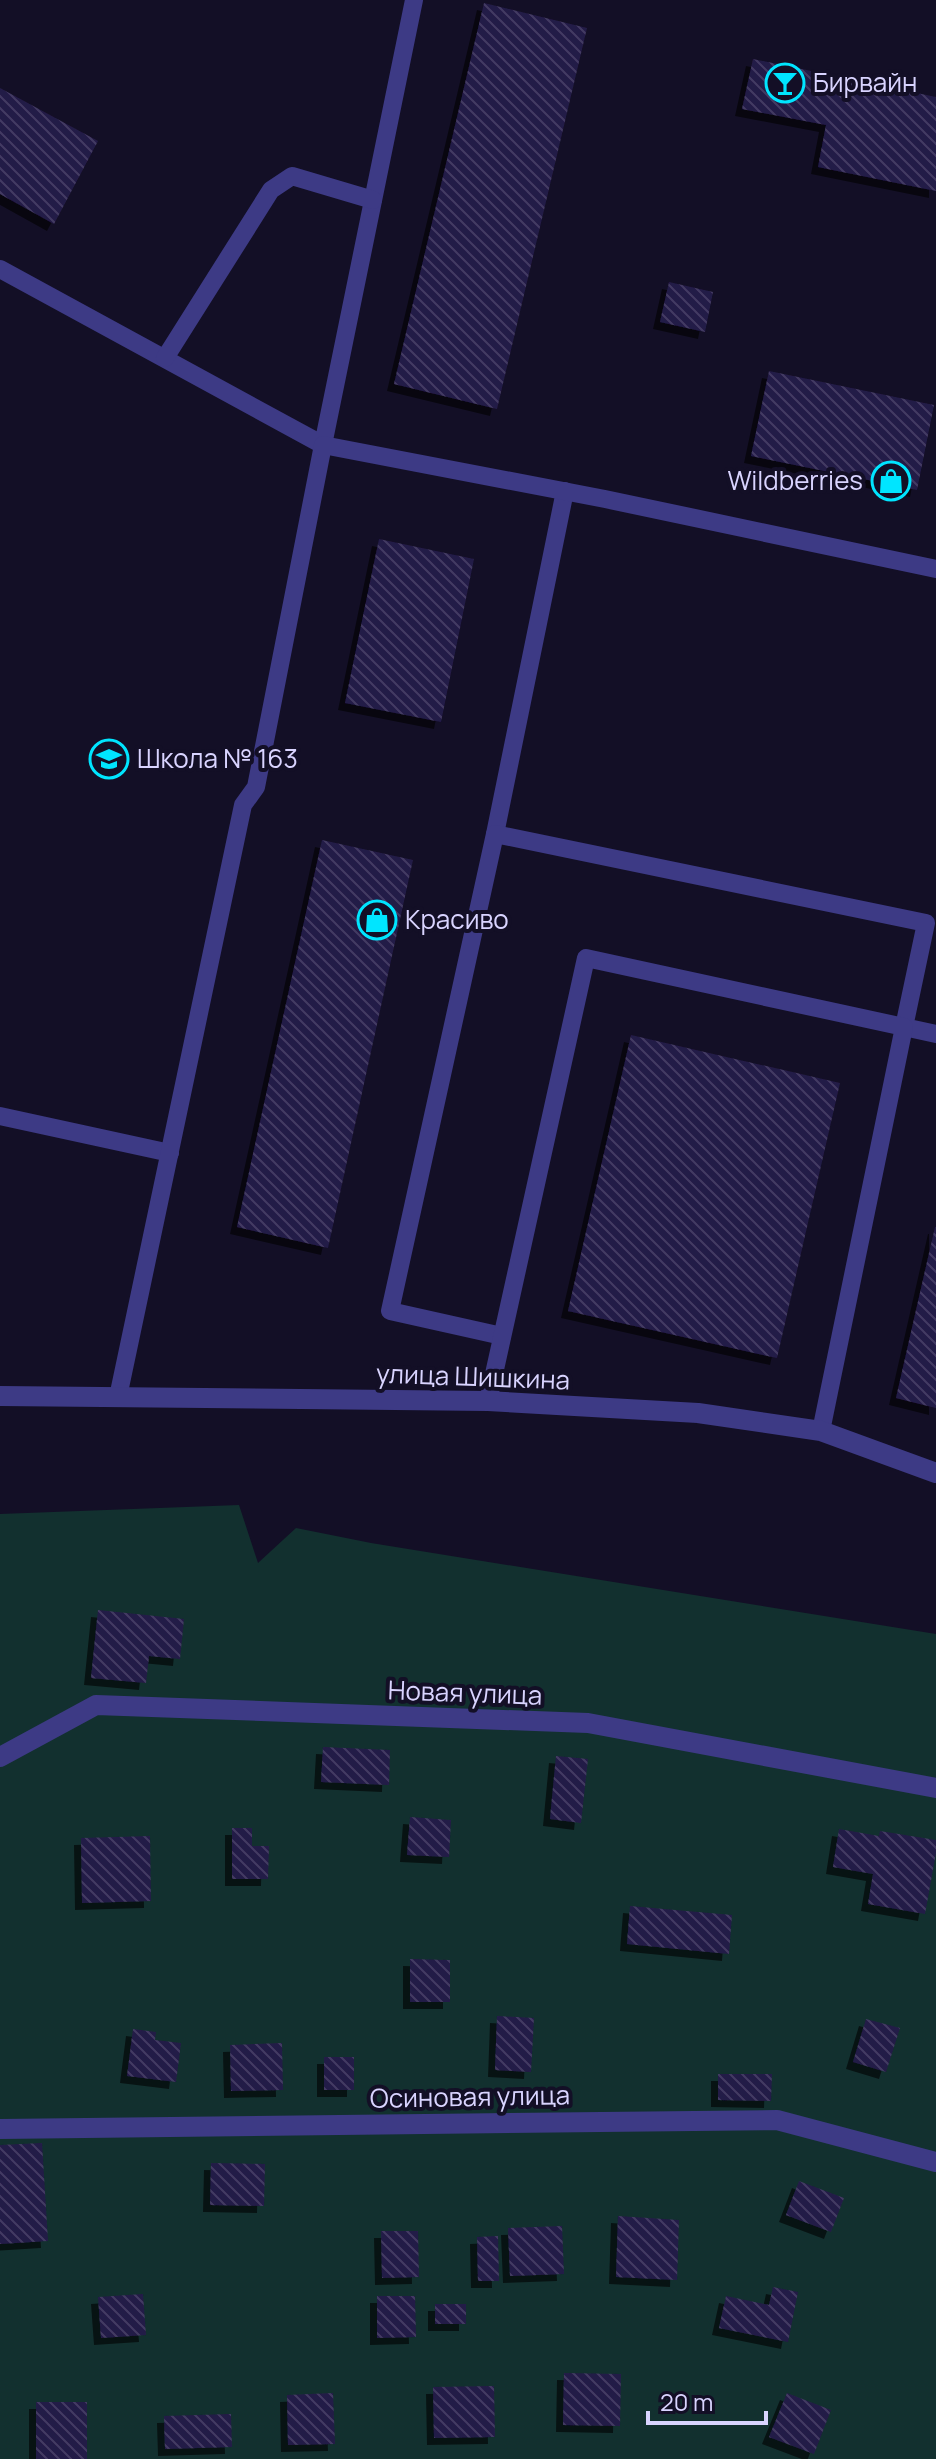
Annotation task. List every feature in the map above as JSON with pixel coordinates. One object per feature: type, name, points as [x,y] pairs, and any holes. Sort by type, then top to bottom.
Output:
[{"type":"street","name":"улица Шишкина","points":[[0,1396],[488,1401],[698,1413],[821,1431],[936,1473]]},
{"type":"street","name":"Новая улица","points":[[0,1757],[96,1705],[588,1723],[936,1788]]},
{"type":"street","name":"Осиновая улица","points":[[0,2129],[777,2120],[936,2162]]},
{"type":"lane","points":[[118,1397],[243,805],[256,787],[414,0]]},
{"type":"lane","points":[[165,358],[271,190],[292,176],[373,200]]},
{"type":"lane","points":[[0,269],[323,445],[565,491],[936,569]]},
{"type":"lane","points":[[502,1336],[390,1311],[495,834],[565,491]]},
{"type":"lane","points":[[495,834],[931,925],[904,1027],[821,1431]]},
{"type":"lane","points":[[488,1401],[586,958],[936,1034]]},
{"type":"lane","points":[[0,1116],[170,1153]]},
{"type":"green space","points":[[239,1505],[258,1563],[296,1528],[371,1543],[936,1634],[936,2459],[0,2459],[0,1514]]},
{"type":"building","points":[[484,3],[587,28],[497,409],[394,384]]},
{"type":"building","points":[[753,59],[936,97],[936,191],[818,167],[826,125],[742,109]]},
{"type":"building","points":[[0,88],[98,141],[54,224],[0,194]]},
{"type":"building","points":[[669,282],[713,292],[705,332],[660,322]]},
{"type":"building","points":[[769,371],[934,405],[917,490],[751,456]]},
{"type":"building","points":[[379,539],[474,559],[441,722],[345,703]]},
{"type":"building","points":[[322,840],[413,860],[328,1248],[237,1227]]},
{"type":"building","points":[[631,1035],[840,1083],[777,1358],[568,1311]]},
{"type":"building","points":[[936,1227],[936,1408],[896,1398]]},
{"type":"building","points":[[98,1610],[184,1619],[180,1659],[149,1656],[146,1683],[91,1678]]},
{"type":"building","points":[[323,1747],[390,1750],[389,1785],[321,1782]]},
{"type":"building","points":[[556,1756],[588,1759],[581,1823],[550,1819]]},
{"type":"building","points":[[410,1817],[451,1820],[449,1857],[407,1855]]},
{"type":"building","points":[[232,1828],[252,1828],[252,1846],[269,1846],[268,1879],[232,1879]]},
{"type":"building","points":[[839,1829],[879,1836],[880,1831],[936,1840],[925,1914],[868,1904],[873,1874],[833,1867]]},
{"type":"building","points":[[150,1836],[151,1901],[82,1903],[81,1838]]},
{"type":"building","points":[[630,1906],[732,1915],[729,1954],[627,1944]]},
{"type":"building","points":[[410,1959],[450,1960],[450,2002],[410,2002]]},
{"type":"building","points":[[497,2016],[534,2018],[531,2072],[495,2070]]},
{"type":"building","points":[[866,2019],[900,2028],[886,2072],[853,2062]]},
{"type":"building","points":[[133,2029],[156,2032],[155,2040],[181,2043],[176,2082],[127,2076]]},
{"type":"building","points":[[282,2043],[283,2090],[231,2091],[230,2045]]},
{"type":"building","points":[[324,2057],[354,2057],[354,2090],[324,2090]]},
{"type":"building","points":[[718,2074],[772,2074],[771,2101],[718,2100]]},
{"type":"building","points":[[42,2143],[48,2241],[0,2244],[0,2145]]},
{"type":"building","points":[[211,2163],[265,2164],[264,2206],[210,2205]]},
{"type":"building","points":[[799,2181],[844,2198],[831,2232],[786,2215]]},
{"type":"building","points":[[618,2216],[679,2220],[677,2280],[616,2277]]},
{"type":"building","points":[[562,2226],[564,2274],[510,2276],[508,2228]]},
{"type":"building","points":[[381,2231],[418,2231],[419,2277],[382,2278]]},
{"type":"building","points":[[498,2236],[499,2281],[478,2281],[477,2237]]},
{"type":"building","points":[[773,2287],[798,2292],[788,2342],[719,2328],[726,2296],[769,2305]]},
{"type":"building","points":[[143,2294],[146,2335],[101,2338],[98,2297]]},
{"type":"building","points":[[377,2296],[415,2296],[416,2337],[377,2338]]},
{"type":"building","points":[[435,2304],[466,2304],[466,2324],[435,2324]]},
{"type":"building","points":[[564,2373],[621,2374],[620,2426],[563,2425]]},
{"type":"building","points":[[494,2386],[495,2437],[434,2438],[433,2387]]},
{"type":"building","points":[[333,2393],[335,2444],[288,2445],[287,2395]]},
{"type":"building","points":[[787,2393],[831,2410],[814,2454],[769,2437]]},
{"type":"building","points":[[36,2402],[87,2402],[87,2459],[36,2459]]},
{"type":"building","points":[[231,2414],[232,2447],[165,2449],[164,2416]]},
{"type":"place","name":"Бирвайн","points":[[785,83]]},
{"type":"place","name":"Wildberries","points":[[891,481]]},
{"type":"place","name":"Школа № 163","points":[[109,759]]},
{"type":"place","name":"Красиво","points":[[377,920]]}]
